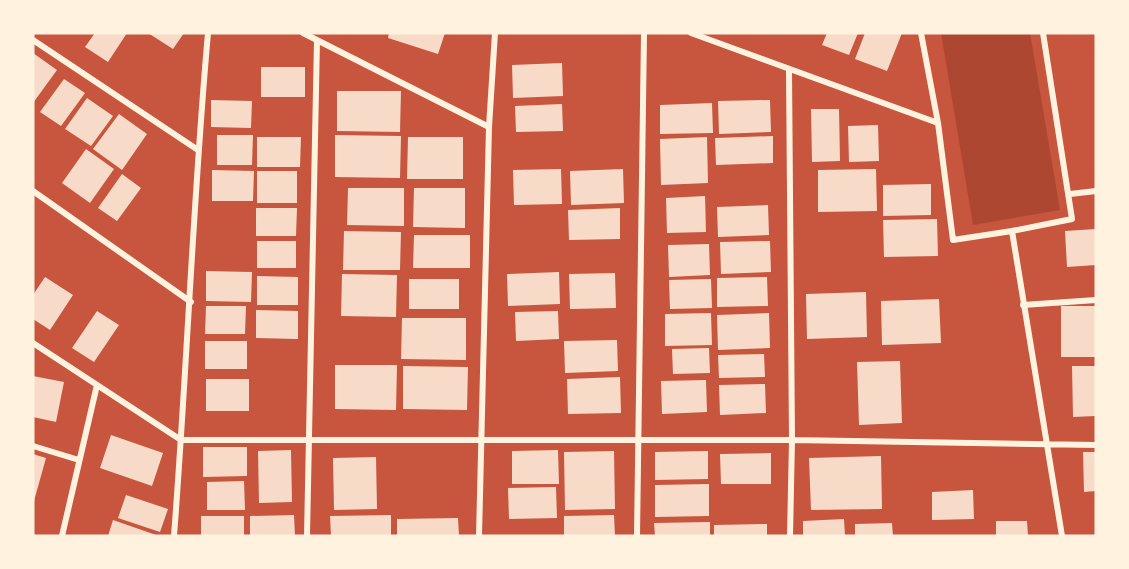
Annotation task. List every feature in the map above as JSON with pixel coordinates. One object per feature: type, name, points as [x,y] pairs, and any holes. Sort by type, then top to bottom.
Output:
[{"type":"street","points":[[174,536],[198,150],[208,33]]},
{"type":"street","points":[[303,33],[489,127]]},
{"type":"street","points":[[479,536],[489,127],[495,33]]},
{"type":"street","points":[[637,536],[644,33]]},
{"type":"street","points":[[691,33],[938,123]]},
{"type":"street","points":[[921,33],[938,123],[953,240],[1072,219],[1070,194],[1043,33]]},
{"type":"street","points":[[33,40],[198,150]]},
{"type":"street","points":[[307,536],[317,40]]},
{"type":"street","points":[[789,70],[792,440],[790,536]]},
{"type":"street","points":[[1070,194],[1096,191]]},
{"type":"street","points":[[33,192],[190,302]]},
{"type":"street","points":[[1012,231],[1062,536]]},
{"type":"street","points":[[1023,305],[1096,300]]},
{"type":"street","points":[[33,343],[181,440],[638,439],[1096,445]]},
{"type":"street","points":[[62,536],[97,385]]},
{"type":"street","points":[[33,446],[79,460]]},
{"type":"shaded area","points":[[941,33],[1030,33],[1060,210],[973,225]]},
{"type":"building","points":[[95,33],[127,33],[108,62],[85,47]]},
{"type":"building","points":[[148,33],[184,33],[173,49]]},
{"type":"building","points":[[389,33],[445,33],[438,54],[388,38]]},
{"type":"building","points":[[827,33],[858,33],[849,55],[822,45]]},
{"type":"building","points":[[865,33],[902,33],[887,71],[855,59]]},
{"type":"building","points":[[33,53],[57,70],[33,103]]},
{"type":"building","points":[[562,63],[563,96],[513,98],[512,65]]},
{"type":"building","points":[[261,67],[305,67],[305,97],[261,97]]},
{"type":"building","points":[[64,79],[85,93],[61,126],[40,112]]},
{"type":"building","points":[[337,91],[401,91],[400,132],[337,131]]},
{"type":"building","points":[[87,98],[113,116],[91,146],[65,129]]},
{"type":"building","points":[[211,100],[252,101],[251,128],[211,127]]},
{"type":"building","points":[[770,100],[771,132],[719,134],[718,101]]},
{"type":"building","points":[[712,103],[713,133],[660,134],[660,105]]},
{"type":"building","points":[[562,104],[563,131],[516,132],[515,106]]},
{"type":"building","points":[[811,109],[839,109],[840,161],[812,162]]},
{"type":"building","points":[[119,114],[147,134],[122,170],[93,149]]},
{"type":"building","points":[[878,125],[879,161],[849,162],[848,126]]},
{"type":"building","points":[[217,135],[253,135],[252,165],[217,165]]},
{"type":"building","points":[[335,135],[401,136],[400,178],[335,177]]},
{"type":"building","points":[[773,136],[773,163],[716,165],[715,138]]},
{"type":"building","points":[[257,137],[301,137],[300,167],[257,167]]},
{"type":"building","points":[[408,137],[463,137],[463,179],[407,179]]},
{"type":"building","points":[[707,137],[708,183],[661,185],[660,139]]},
{"type":"building","points":[[86,149],[114,169],[90,203],[62,183]]},
{"type":"building","points":[[561,169],[562,204],[514,205],[513,170]]},
{"type":"building","points":[[623,169],[624,203],[571,205],[570,171]]},
{"type":"building","points":[[876,169],[877,211],[818,212],[818,170]]},
{"type":"building","points":[[212,170],[254,171],[253,201],[212,201]]},
{"type":"building","points":[[257,171],[297,171],[297,203],[257,203]]},
{"type":"building","points":[[122,174],[141,188],[117,221],[98,208]]},
{"type":"building","points":[[931,184],[931,215],[883,216],[883,185]]},
{"type":"building","points":[[348,188],[404,188],[404,226],[347,225]]},
{"type":"building","points":[[414,188],[465,188],[465,228],[413,227]]},
{"type":"building","points":[[705,196],[706,232],[667,233],[666,198]]},
{"type":"building","points":[[768,205],[769,235],[718,237],[717,207]]},
{"type":"building","points":[[256,208],[297,208],[296,236],[256,236]]},
{"type":"building","points":[[620,208],[620,239],[569,240],[568,210]]},
{"type":"building","points":[[937,219],[938,256],[884,257],[883,220]]},
{"type":"building","points":[[1096,229],[1096,265],[1067,267],[1065,231]]},
{"type":"building","points":[[344,231],[401,232],[400,270],[343,270]]},
{"type":"building","points":[[414,235],[470,235],[470,268],[413,268]]},
{"type":"building","points":[[257,241],[296,241],[296,268],[257,268]]},
{"type":"building","points":[[770,241],[771,272],[721,274],[720,242]]},
{"type":"building","points":[[709,244],[710,275],[669,277],[668,245]]},
{"type":"building","points":[[206,271],[252,272],[251,302],[206,301]]},
{"type":"building","points":[[559,272],[560,304],[508,306],[507,274]]},
{"type":"building","points":[[615,273],[616,308],[570,309],[569,274]]},
{"type":"building","points":[[342,274],[397,275],[396,317],[341,316]]},
{"type":"building","points":[[257,276],[298,277],[298,305],[257,305]]},
{"type":"building","points":[[45,277],[73,295],[50,330],[33,319],[33,295]]},
{"type":"building","points":[[767,277],[768,306],[717,307],[717,278]]},
{"type":"building","points":[[409,279],[459,279],[459,309],[409,309]]},
{"type":"building","points":[[711,279],[712,308],[670,309],[669,280]]},
{"type":"building","points":[[866,292],[867,337],[807,339],[806,294]]},
{"type":"building","points":[[939,299],[941,343],[882,345],[881,301]]},
{"type":"building","points":[[206,306],[246,306],[245,334],[205,334]]},
{"type":"building","points":[[1061,306],[1096,306],[1096,357],[1061,357]]},
{"type":"building","points":[[256,310],[298,311],[298,339],[256,338]]},
{"type":"building","points":[[97,311],[119,325],[94,362],[72,348]]},
{"type":"building","points":[[558,311],[559,339],[516,341],[515,312]]},
{"type":"building","points":[[711,313],[712,345],[665,346],[665,314]]},
{"type":"building","points":[[769,313],[770,348],[718,350],[717,315]]},
{"type":"building","points":[[402,318],[466,318],[466,360],[401,359]]},
{"type":"building","points":[[617,340],[618,371],[565,373],[564,341]]},
{"type":"building","points":[[205,341],[247,341],[247,369],[205,369]]},
{"type":"building","points":[[709,348],[710,373],[673,374],[672,349]]},
{"type":"building","points":[[764,354],[765,377],[719,378],[718,355]]},
{"type":"building","points":[[900,361],[902,423],[859,425],[857,362]]},
{"type":"building","points":[[335,365],[397,365],[396,410],[335,409]]},
{"type":"building","points":[[403,366],[468,367],[467,410],[403,409]]},
{"type":"building","points":[[1072,366],[1096,366],[1096,416],[1073,417]]},
{"type":"building","points":[[33,376],[64,382],[56,422],[33,417]]},
{"type":"building","points":[[620,377],[621,413],[568,414],[567,379]]},
{"type":"building","points":[[206,379],[249,379],[249,411],[206,411]]},
{"type":"building","points":[[706,380],[707,412],[662,414],[661,381]]},
{"type":"building","points":[[765,384],[766,413],[720,415],[719,385]]},
{"type":"building","points":[[111,435],[163,453],[152,486],[100,468]]},
{"type":"building","points":[[203,447],[247,447],[247,476],[203,477]]},
{"type":"building","points":[[291,450],[292,502],[259,503],[258,451]]},
{"type":"building","points":[[558,450],[559,484],[512,484],[512,451]]},
{"type":"building","points":[[614,451],[615,509],[565,510],[564,452]]},
{"type":"building","points":[[708,451],[708,479],[655,480],[655,452]]},
{"type":"building","points":[[1083,452],[1096,452],[1096,491],[1084,492]]},
{"type":"building","points":[[771,453],[771,484],[721,484],[720,454]]},
{"type":"building","points":[[33,454],[46,458],[34,501],[33,501]]},
{"type":"building","points":[[881,456],[882,509],[811,510],[809,458]]},
{"type":"building","points":[[376,457],[377,509],[334,510],[333,458]]},
{"type":"building","points":[[244,481],[245,510],[207,510],[207,482]]},
{"type":"building","points":[[709,484],[709,516],[655,517],[655,485]]},
{"type":"building","points":[[556,487],[557,518],[509,519],[508,488]]},
{"type":"building","points":[[973,490],[974,519],[932,520],[932,492]]},
{"type":"building","points":[[126,495],[168,509],[160,532],[118,518]]},
{"type":"building","points":[[294,515],[295,536],[250,536],[250,516]]},
{"type":"building","points":[[391,515],[391,536],[331,536],[330,516]]},
{"type":"building","points":[[614,515],[615,536],[564,536],[564,516]]},
{"type":"building","points":[[201,516],[244,516],[244,536],[201,536]]},
{"type":"building","points":[[458,518],[459,536],[397,536],[397,519]]},
{"type":"building","points":[[844,519],[845,536],[803,536],[803,521]]},
{"type":"building","points":[[113,520],[159,536],[108,536]]},
{"type":"building","points":[[996,521],[1027,521],[1028,536],[996,536]]},
{"type":"building","points":[[710,522],[710,536],[655,536],[654,523]]},
{"type":"building","points":[[892,523],[893,536],[855,536],[855,524]]},
{"type":"building","points":[[767,524],[767,536],[714,536],[714,525]]}]
